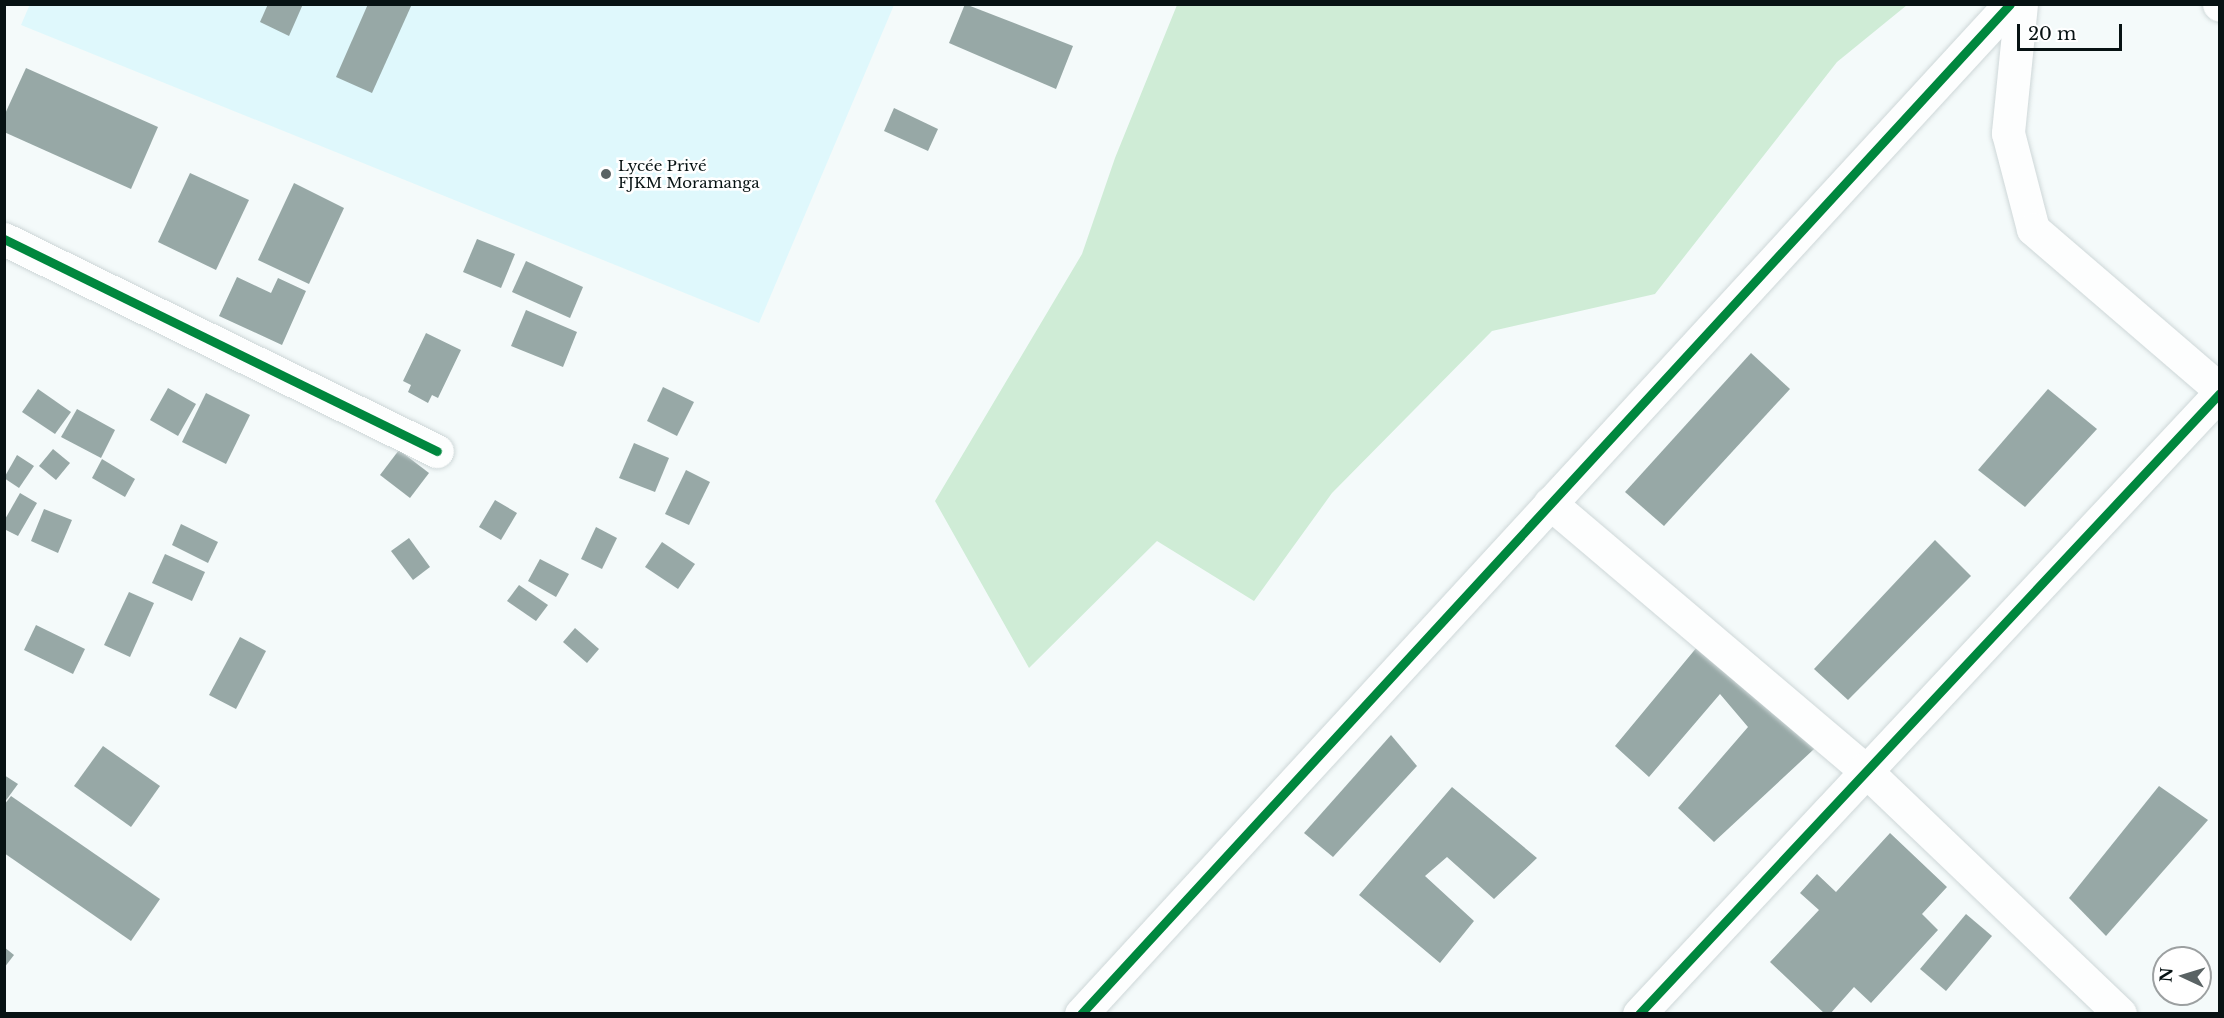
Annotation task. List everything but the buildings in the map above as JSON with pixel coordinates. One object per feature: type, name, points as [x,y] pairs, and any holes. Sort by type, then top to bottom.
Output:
[{"type":"street","points":[[1081,1014],[2010,4]]},
{"type":"street","points":[[1639,1014],[1864,768],[2220,392],[2034,229],[2008,134],[2021,4]]},
{"type":"street","points":[[4,239],[437,451]]},
{"type":"street","points":[[1550,503],[1864,768],[2120,1014]]},
{"type":"shaded area","name":"Lycée Privé FJKM Moramanga","points":[[30,4],[894,5],[759,323],[21,25]]},
{"type":"green space","points":[[1177,4],[1907,5],[1837,62],[1655,294],[1492,331],[1332,493],[1254,601],[1157,541],[1029,668],[935,501],[1082,254],[1115,158]]},
{"type":"cycle path","points":[[1081,1014],[2010,4]]},
{"type":"cycle path","points":[[4,239],[437,451]]},
{"type":"cycle path","points":[[1639,1014],[2220,393]]},
{"type":"place","name":"Lycée Privé FJKM Moramanga","points":[[606,174]]}]
